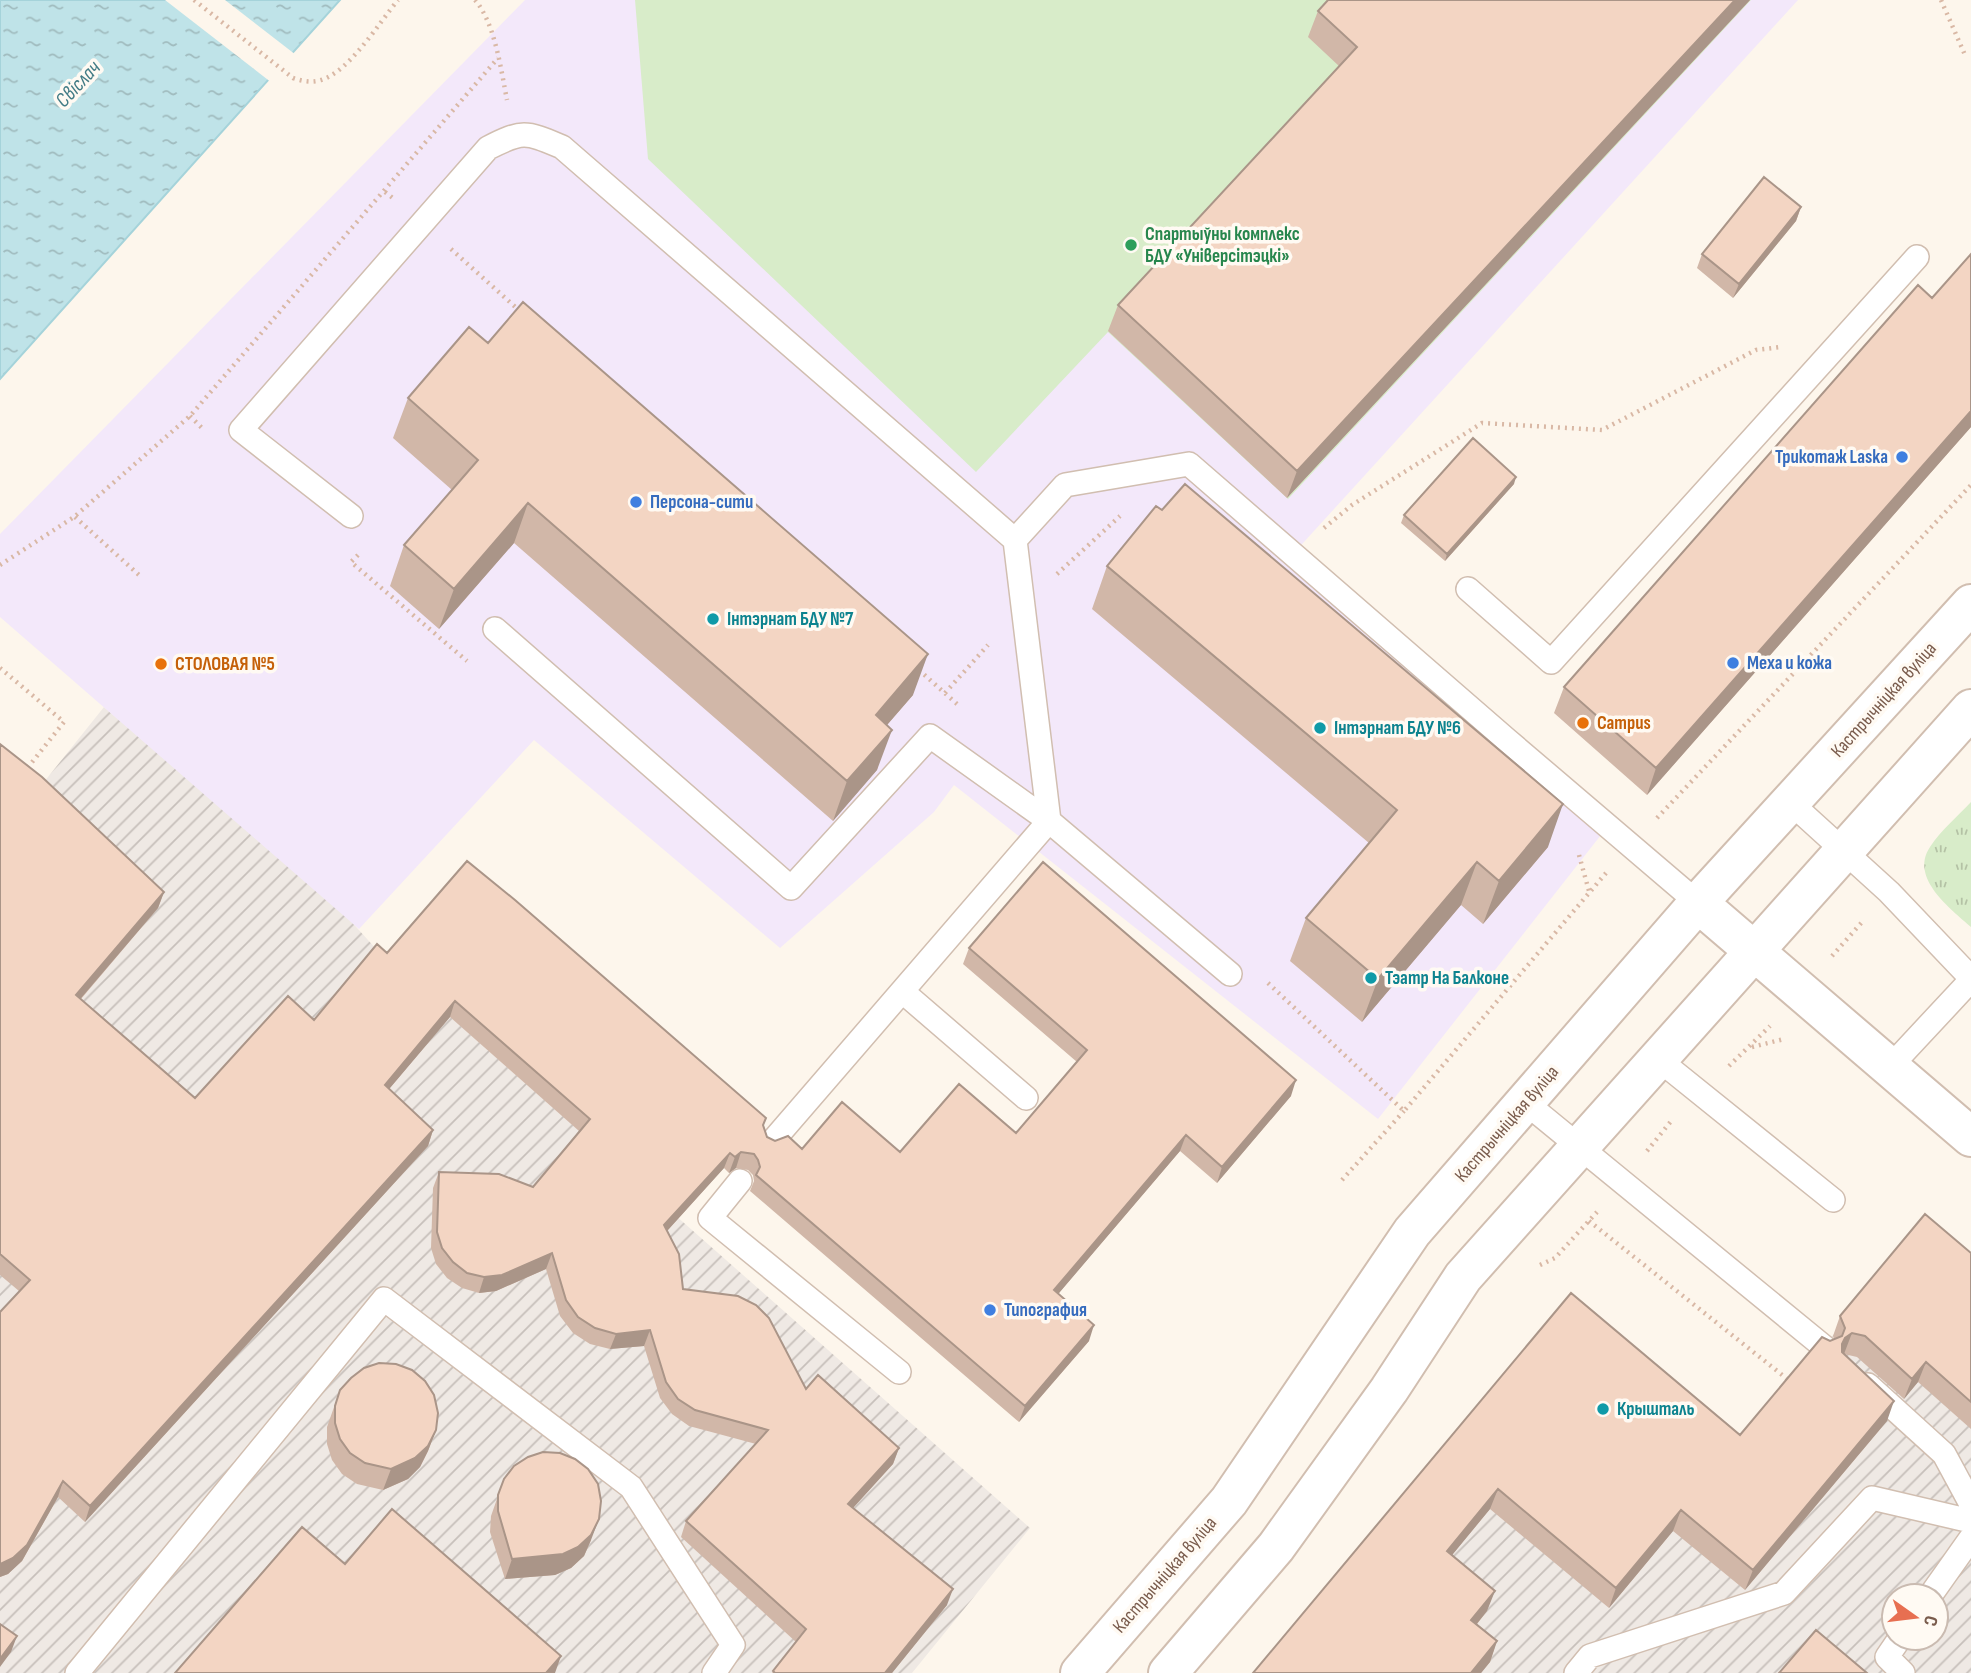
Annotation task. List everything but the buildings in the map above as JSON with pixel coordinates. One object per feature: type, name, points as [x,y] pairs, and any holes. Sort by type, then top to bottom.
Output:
[{"type":"street","name":"Кастрычніцкая вуліца","points":[[1080,1673],[1228,1501],[1412,1233],[1698,903],[1971,604]]},
{"type":"street","points":[[1168,1673],[1276,1547],[1389,1390],[1463,1277],[1971,709]]},
{"type":"street","points":[[1698,903],[1971,1138]]},
{"type":"lane","points":[[351,516],[242,430],[488,148],[514,135],[536,136],[562,147],[1015,540],[1049,821],[771,1143]]},
{"type":"lane","points":[[1468,589],[1550,662],[1917,257]]},
{"type":"lane","points":[[1015,540],[1065,485],[1189,464],[1698,903]]},
{"type":"lane","points":[[495,629],[791,888],[930,736],[1049,821],[1230,974]]},
{"type":"lane","points":[[1791,803],[1889,892],[1971,979],[1889,1068]]},
{"type":"lane","points":[[903,992],[1026,1098]]},
{"type":"lane","points":[[1658,1059],[1833,1200]]},
{"type":"lane","points":[[1526,1103],[1824,1348]]},
{"type":"lane","points":[[740,1181],[709,1218],[899,1372]]},
{"type":"lane","points":[[77,1673],[384,1299],[631,1487],[733,1645],[714,1673]]},
{"type":"lane","points":[[1848,1367],[1944,1454],[1971,1504]]},
{"type":"lane","points":[[1576,1673],[1590,1656],[1784,1593],[1872,1498],[1971,1521]]},
{"type":"lane","points":[[1940,1582],[1971,1538]]},
{"type":"lane","points":[[1890,1652],[1886,1657],[1903,1673]]},
{"type":"path","points":[[194,0],[293,78],[305,82],[335,74],[398,0]]},
{"type":"path","points":[[475,0],[484,9],[498,58],[514,135]]},
{"type":"path","points":[[1941,0],[1965,55]]},
{"type":"path","points":[[0,565],[74,517],[190,416],[498,58]]},
{"type":"path","points":[[385,192],[530,321]]},
{"type":"path","points":[[1293,554],[1352,505],[1482,423],[1602,430],[1756,350],[1842,340]]},
{"type":"path","points":[[1342,1180],[1552,938],[1589,891],[1971,485]]},
{"type":"path","points":[[351,516],[373,539],[351,562],[468,662],[495,629]]},
{"type":"path","points":[[945,693],[1023,606],[1121,516]]},
{"type":"path","points":[[74,517],[139,575]]},
{"type":"path","points":[[915,666],[965,711]]},
{"type":"path","points":[[0,668],[64,722],[19,779]]},
{"type":"path","points":[[1578,854],[1589,891]]},
{"type":"path","points":[[1266,981],[1404,1111]]},
{"type":"path","points":[[1589,1221],[1793,1384]]},
{"type":"shaded area","points":[[525,0],[1798,0],[1293,554],[1608,826],[1378,1119],[954,785],[934,812],[780,948],[534,740],[359,929],[0,617],[0,534]]},
{"type":"shaded area","points":[[104,707],[337,906],[388,962],[1030,1528],[912,1673],[0,1673],[0,1092],[36,792]]},
{"type":"shaded area","points":[[1918,1234],[1971,1279],[1971,1673],[1262,1673],[1563,1313],[1733,1455]]},
{"type":"green space","name":"Спартыўны комплекс БДУ «Універсітэцкі»","points":[[635,0],[1751,0],[1288,499],[1108,332],[976,472],[648,159]]},
{"type":"green space","points":[[1971,802],[1971,927],[1935,892],[1928,881],[1925,859],[1930,847],[1944,829]]},
{"type":"water","name":"Свіслач","points":[[0,0],[340,0],[0,379]]},
{"type":"pier","points":[[165,0],[225,0],[296,55],[272,83]]},
{"type":"place","name":"Спартыўны комплекс БДУ «Універсітэцкі»","points":[[1131,245]]},
{"type":"place","name":"Трикотаж Laska","points":[[1902,457]]},
{"type":"place","name":"Персона-сити","points":[[636,502]]},
{"type":"place","name":"Інтэрнат БДУ №7","points":[[713,619]]},
{"type":"place","name":"Меха и кожа","points":[[1733,663]]},
{"type":"place","name":"СТОЛОВАЯ №5","points":[[161,664]]},
{"type":"place","name":"Campus","points":[[1583,723]]},
{"type":"place","name":"Інтэрнат БДУ №6","points":[[1320,728]]},
{"type":"place","name":"Тэатр На Балконе","points":[[1371,978]]},
{"type":"place","name":"Типография","points":[[990,1310]]},
{"type":"place","name":"Крышталь","points":[[1603,1409]]}]
